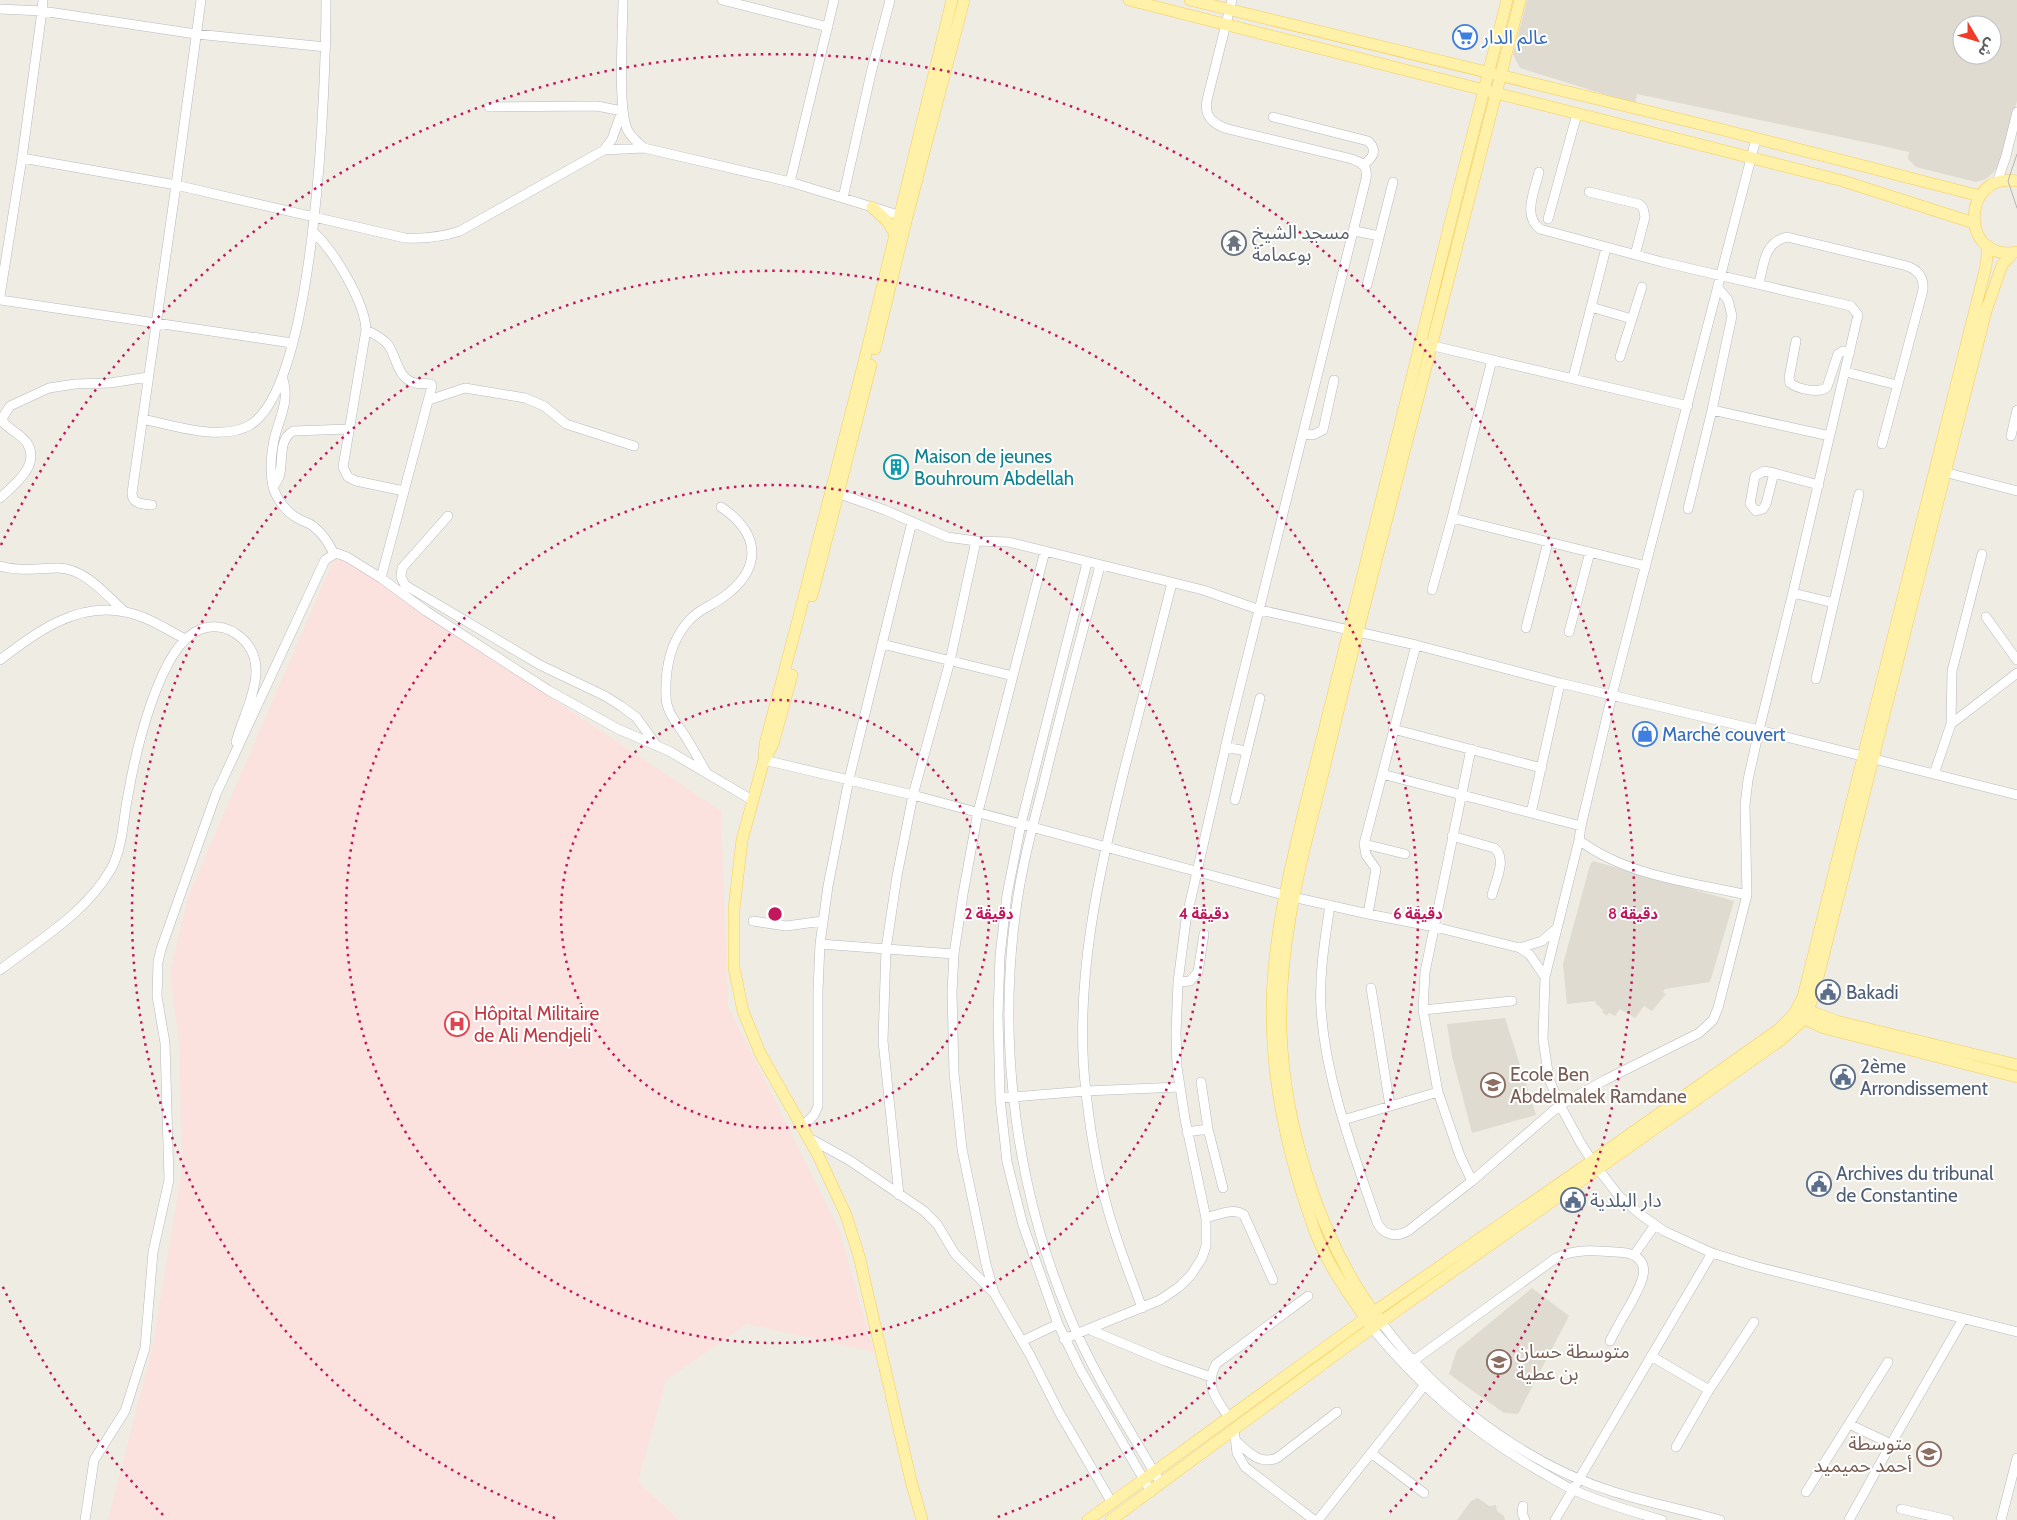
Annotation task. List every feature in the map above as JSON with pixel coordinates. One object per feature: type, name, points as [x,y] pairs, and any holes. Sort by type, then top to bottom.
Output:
[{"type":"main road","points":[[764,760],[773,744],[840,494],[952,0]]},
{"type":"main road","points":[[922,1520],[859,1256],[838,1194],[754,1040],[743,1011],[736,982],[733,928],[742,840],[764,760],[766,740],[817,546],[894,232],[903,216],[964,0]]},
{"type":"main road","points":[[1129,0],[1843,181],[1974,223]]},
{"type":"main road","points":[[1190,0],[1230,5],[1501,76],[1847,161],[1980,196]]},
{"type":"main road","points":[[1426,345],[1488,72],[1507,0]]},
{"type":"main road","points":[[1373,1320],[1342,1265],[1325,1226],[1304,1163],[1289,1107],[1282,1054],[1281,1025],[1289,896],[1353,631],[1426,345],[1501,76],[1520,0]]},
{"type":"main road","points":[[1843,181],[1847,161]]},
{"type":"main road","points":[[2015,253],[2004,253],[1988,246],[1976,232],[1974,213],[1980,196],[1988,188],[1997,183],[2017,181]]},
{"type":"main road","points":[[872,207],[887,220],[894,232]]},
{"type":"main road","points":[[1595,1165],[1801,1012],[1940,471],[1986,266],[1988,246]]},
{"type":"main road","points":[[1940,471],[1986,311],[2002,265],[2015,253]]},
{"type":"main road","points":[[1789,1033],[1801,1012],[1813,997],[1867,757]]},
{"type":"main road","points":[[1813,997],[1816,1007],[1826,1023]]},
{"type":"main road","points":[[1801,1012],[1826,1023],[2017,1077]]},
{"type":"main road","points":[[1088,1520],[1229,1418],[1789,1033],[1826,1023],[2017,1065]]},
{"type":"main road","points":[[1111,1520],[1234,1435],[1373,1320]]},
{"type":"street","points":[[43,0],[22,158],[0,298],[292,343]]},
{"type":"street","points":[[152,506],[136,502],[132,495],[201,0]]},
{"type":"street","points":[[142,420],[216,433],[233,432],[248,426],[262,415],[272,401],[282,377],[292,343],[308,273],[321,141],[326,47],[326,0]]},
{"type":"street","points":[[623,0],[622,112],[627,130],[644,148]]},
{"type":"street","points":[[722,0],[828,28]]},
{"type":"street","points":[[790,182],[834,0]]},
{"type":"street","points":[[843,198],[871,73],[890,0]]},
{"type":"street","points":[[1064,1339],[1160,1300],[1179,1287],[1191,1274],[1202,1258],[1206,1246],[1206,1218],[1179,1087],[1176,1033],[1178,982],[1186,920],[1225,747],[1260,610],[1278,550],[1367,174],[1363,165],[1352,159],[1228,129],[1210,120],[1206,114],[1205,107],[1230,5]]},
{"type":"street","points":[[0,9],[42,11],[196,34],[326,47]]},
{"type":"street","points":[[490,107],[597,106],[622,112]]},
{"type":"street","points":[[22,158],[176,185],[405,238],[439,237],[470,226],[604,150],[612,139],[622,112]]},
{"type":"street","points":[[1997,183],[2017,112]]},
{"type":"street","points":[[1548,219],[1577,114]]},
{"type":"street","points":[[1273,117],[1368,141],[1374,147],[1374,152],[1370,160],[1363,165]]},
{"type":"street","points":[[1756,139],[1612,695],[1545,977],[1543,1039],[1549,1079],[1560,1105],[1595,1165],[1619,1196],[1655,1225],[1689,1244],[1712,1253],[1764,1268],[2017,1332]]},
{"type":"street","points":[[604,150],[644,148],[790,182],[903,216]]},
{"type":"street","points":[[1330,905],[1321,977],[1321,1008],[1324,1037],[1343,1120],[1377,1222],[1384,1232],[1390,1235],[1402,1234],[1408,1231],[1472,1181],[1560,1105],[1698,1033],[1708,1025],[1718,1008],[1747,895],[1745,805],[1758,730],[1793,594],[1858,319],[1854,308],[1606,248],[1545,231],[1536,226],[1530,213],[1540,172]]},
{"type":"street","points":[[1367,285],[1393,182]]},
{"type":"street","points":[[1589,192],[1639,204],[1643,208],[1645,217],[1635,255]]},
{"type":"street","points":[[312,231],[326,244],[337,261],[362,309],[366,330],[343,467],[348,477],[356,481],[404,491]]},
{"type":"street","points":[[1355,231],[1379,236]]},
{"type":"street","points":[[1759,284],[1767,250],[1776,241],[1787,237],[1913,268],[1922,277],[1923,290],[1882,444]]},
{"type":"street","points":[[1573,378],[1606,248]]},
{"type":"street","points":[[1620,357],[1642,287]]},
{"type":"street","points":[[1688,509],[1732,316],[1728,300],[1718,288]]},
{"type":"street","points":[[1591,307],[1632,319]]},
{"type":"street","points":[[366,330],[378,335],[388,346],[401,373],[405,377],[416,383],[431,384],[429,400],[381,578]]},
{"type":"street","points":[[1796,341],[1790,382],[1794,386],[1818,391],[1827,387],[1838,354],[1843,351],[1850,352]]},
{"type":"street","points":[[1426,345],[1688,406]]},
{"type":"street","points":[[1432,590],[1492,360]]},
{"type":"street","points":[[1846,372],[1897,385]]},
{"type":"street","points":[[282,377],[285,385],[286,404],[274,441],[271,470],[273,487],[279,501],[297,518],[312,526],[324,537],[334,554]]},
{"type":"street","points":[[0,498],[19,480],[28,469],[31,461],[31,453],[26,442],[3,422],[3,417],[10,406],[49,388],[148,378]]},
{"type":"street","points":[[1304,434],[1313,435],[1323,430],[1334,380]]},
{"type":"street","points":[[429,400],[465,388],[525,398],[544,406],[566,424],[634,446]]},
{"type":"street","points":[[1712,410],[1830,436]]},
{"type":"street","points":[[2011,436],[2017,410]]},
{"type":"street","points":[[273,487],[279,478],[282,451],[289,434],[293,431],[349,429]]},
{"type":"street","points":[[1940,471],[2017,491]]},
{"type":"street","points":[[1774,474],[1818,485]]},
{"type":"street","points":[[840,494],[947,537],[976,541],[1008,542],[1203,590],[1260,610],[1416,645],[1560,683],[2017,795]]},
{"type":"street","points":[[1816,679],[1859,494]]},
{"type":"street","points":[[706,772],[669,711],[665,697],[669,656],[681,632],[695,614],[722,598],[736,586],[750,565],[753,553],[748,533],[733,516],[721,507]]},
{"type":"street","points":[[448,516],[402,568],[401,577],[406,585],[540,665],[605,696],[621,706],[636,716],[657,746]]},
{"type":"street","points":[[1452,518],[1646,566]]},
{"type":"street","points":[[912,522],[848,780],[832,857],[820,944],[817,1040],[818,1106],[804,1132],[849,1160],[933,1219],[955,1254],[994,1293],[1022,1341],[1059,1412],[1112,1503]]},
{"type":"street","points":[[898,1195],[883,1041],[886,949],[897,876],[913,795],[950,661],[976,541]]},
{"type":"street","points":[[1526,628],[1548,542]]},
{"type":"street","points":[[994,1293],[986,1264],[961,1141],[954,1073],[954,954],[978,812],[1045,551]]},
{"type":"street","points":[[1569,632],[1590,552]]},
{"type":"street","points":[[229,764],[262,697],[322,564],[334,554],[339,554],[381,578],[426,611],[548,690],[618,729],[657,746],[706,772],[752,800]]},
{"type":"street","points":[[1934,774],[1951,724],[1952,671],[1982,554]]},
{"type":"street","points":[[1088,563],[1021,824],[1007,895],[1000,956],[998,1015],[1000,1098],[1007,1162],[1023,1225],[1058,1324],[1081,1371],[1151,1492]]},
{"type":"street","points":[[0,566],[14,570],[60,568],[79,572],[125,612]]},
{"type":"street","points":[[1100,566],[1033,826],[1016,907],[1012,950],[1010,1020],[1013,1097],[1029,1194],[1046,1254],[1077,1333],[1161,1484]]},
{"type":"street","points":[[1142,1308],[1114,1232],[1097,1164],[1086,1091],[1085,973],[1093,909],[1105,847],[1172,583]]},
{"type":"street","points":[[1793,594],[1834,603]]},
{"type":"street","points":[[0,660],[28,638],[66,618],[106,610],[125,612],[152,621],[185,639]]},
{"type":"street","points":[[1986,617],[2017,660]]},
{"type":"street","points":[[0,970],[65,922],[81,906],[111,869],[118,852],[137,748],[171,657],[185,639],[199,630],[215,626],[230,629],[245,640],[254,652],[257,670],[253,692],[229,764],[204,827],[158,962],[157,996],[166,1051],[170,1180],[153,1252],[145,1348],[125,1411],[94,1460],[85,1520]]},
{"type":"street","points":[[882,644],[1013,676]]},
{"type":"street","points":[[1368,914],[1376,869],[1364,852],[1364,844],[1416,645]]},
{"type":"street","points":[[1951,724],[2017,672]]},
{"type":"street","points":[[1531,813],[1560,683]]},
{"type":"street","points":[[1235,800],[1260,698]]},
{"type":"street","points":[[1393,729],[1542,768]]},
{"type":"street","points":[[1225,747],[1246,751]]},
{"type":"street","points":[[1471,749],[1425,972],[1423,1010],[1438,1092],[1460,1156],[1472,1181]]},
{"type":"street","points":[[764,760],[913,795],[1033,826],[1289,896],[1435,927],[1520,948],[1530,955],[1545,977]]},
{"type":"street","points":[[1382,774],[1581,826]]},
{"type":"street","points":[[1452,836],[1494,848],[1499,852],[1501,859],[1492,895]]},
{"type":"street","points":[[1579,840],[1608,858],[1647,872],[1747,895]]},
{"type":"street","points":[[1364,844],[1405,854]]},
{"type":"street","points":[[752,921],[786,926],[823,921]]},
{"type":"street","points":[[1520,948],[1542,941],[1557,927]]},
{"type":"street","points":[[1178,982],[1190,982],[1197,975],[1204,934]]},
{"type":"street","points":[[820,944],[954,954]]},
{"type":"street","points":[[1371,988],[1390,1106]]},
{"type":"street","points":[[1423,1010],[1512,1002]]},
{"type":"street","points":[[1201,1082],[1208,1129],[1223,1188]]},
{"type":"street","points":[[1000,1098],[1086,1091],[1179,1087]]},
{"type":"street","points":[[1343,1120],[1438,1092]]},
{"type":"street","points":[[1187,1132],[1208,1129]]},
{"type":"street","points":[[1206,1218],[1231,1211],[1240,1212],[1244,1215],[1273,1280]]},
{"type":"street","points":[[1634,1255],[1655,1225]]},
{"type":"street","points":[[1413,1361],[1562,1256],[1574,1252],[1597,1251],[1634,1255],[1640,1260],[1644,1269],[1641,1284],[1610,1341]]},
{"type":"street","points":[[1555,1520],[1712,1253]]},
{"type":"street","points":[[1229,1418],[1212,1391],[1211,1377],[1216,1364],[1308,1296]]},
{"type":"street","points":[[1849,1520],[1963,1319]]},
{"type":"street","points":[[1373,1320],[1455,1400],[1500,1434],[1553,1467],[1613,1492],[1720,1520]]},
{"type":"street","points":[[1373,1320],[1424,1386],[1457,1416],[1484,1436],[1573,1490],[1594,1499],[1662,1520]]},
{"type":"street","points":[[1676,1446],[1709,1390],[1754,1322]]},
{"type":"street","points":[[1022,1341],[1058,1324]]},
{"type":"street","points":[[1088,1329],[1165,1361],[1211,1377]]},
{"type":"street","points":[[1651,1356],[1709,1390]]},
{"type":"street","points":[[1806,1492],[1888,1362]]},
{"type":"street","points":[[1234,1435],[1237,1453],[1245,1466],[1316,1520],[1424,1386]]},
{"type":"street","points":[[1234,1435],[1254,1457],[1272,1460],[1337,1412]]},
{"type":"street","points":[[1848,1424],[1891,1444]]},
{"type":"street","points":[[1371,1453],[1424,1494]]},
{"type":"street","points":[[2001,1520],[2017,1458]]},
{"type":"street","points":[[1523,1506],[1522,1513],[1525,1520]]},
{"type":"street","points":[[1901,1508],[1949,1520]]},
{"type":"shaded area","points":[[1527,0],[2017,0],[2017,101],[2000,164],[1986,179],[1976,182],[1916,167],[1908,159],[1909,152],[1637,94],[1635,104],[1520,68],[1513,55]]},
{"type":"shaded area","name":"Hôpital Militaire de Ali Mendjeli","points":[[336,554],[721,811],[728,1006],[840,1232],[874,1352],[747,1324],[666,1380],[638,1482],[679,1520],[108,1520],[152,1349],[182,1171],[179,1043],[170,973],[187,899]]},
{"type":"shaded area","points":[[1593,861],[1734,901],[1710,982],[1665,989],[1663,992],[1666,994],[1652,1011],[1644,1006],[1635,1018],[1620,1009],[1615,1016],[1609,1013],[1607,1016],[1595,1003],[1596,1001],[1567,1004],[1563,964],[1590,865]]},
{"type":"shaded area","name":"Ecole Ben Abdelmalek Ramdane","points":[[1505,1018],[1536,1115],[1472,1133],[1452,1056],[1447,1024]]},
{"type":"shaded area","name":"متوسطة حسان بن عطية","points":[[1532,1288],[1569,1316],[1518,1414],[1504,1413],[1449,1374],[1457,1350]]},
{"type":"shaded area","points":[[1478,1498],[1489,1506],[1496,1505],[1497,1511],[1504,1516],[1505,1520],[1457,1520],[1471,1501]]},
{"type":"tram line","points":[[2017,154],[2008,181],[2017,208]]},
{"type":"place","name":"عالم الدار","points":[[1465,37]]},
{"type":"place","name":"مسجد الشيخ بوعمامة","points":[[1234,243]]},
{"type":"place","name":"Maison de jeunes Bouhroum Abdellah","points":[[896,467]]},
{"type":"place","name":"Marché couvert","points":[[1645,734]]},
{"type":"place","name":"Bakadi","points":[[1828,992]]},
{"type":"place","name":"Hôpital Militaire de Ali Mendjeli","points":[[457,1024]]},
{"type":"place","name":"2ème Arrondissement","points":[[1843,1077]]},
{"type":"place","name":"Ecole Ben Abdelmalek Ramdane","points":[[1493,1085]]},
{"type":"place","name":"Archives du tribunal de Constantine","points":[[1819,1184]]},
{"type":"place","name":"دار البلدية","points":[[1573,1200]]},
{"type":"place","name":"متوسطة حسان بن عطية","points":[[1499,1362]]},
{"type":"place","name":"متوسطة أحمد حميميد","points":[[1929,1454]]}]
